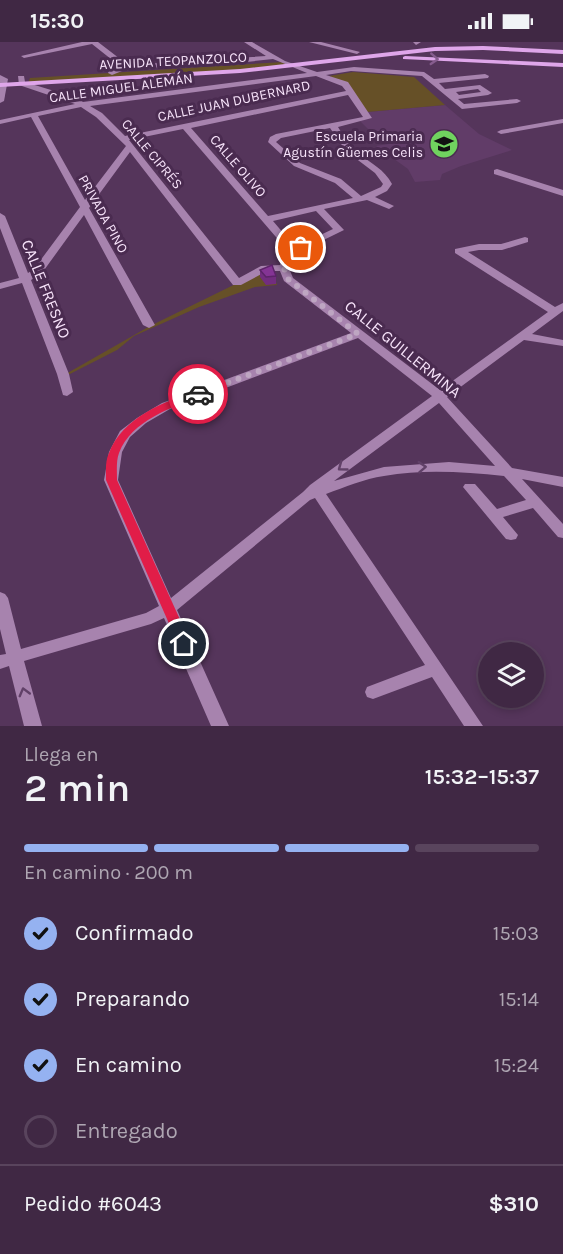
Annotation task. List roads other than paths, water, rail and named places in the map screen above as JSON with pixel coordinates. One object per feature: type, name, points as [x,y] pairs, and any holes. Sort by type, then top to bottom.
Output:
[{"type":"main road","name":"AVENIDA TEOPANZOLCO","points":[[21,81],[283,62],[426,42]]},
{"type":"main road","points":[[455,42],[508,46],[563,44]]},
{"type":"main road","name":"AVENIDA TEOPANZOLCO","points":[[2,81],[240,71],[376,55],[465,48],[563,51]]},
{"type":"main road","points":[[357,52],[563,65]]},
{"type":"street","points":[[24,56],[93,42],[126,67]]},
{"type":"street","points":[[247,42],[283,62],[345,84],[368,118],[279,136],[273,138],[272,142],[290,160],[302,167],[337,179],[363,198],[389,206]]},
{"type":"street","points":[[312,42],[357,52]]},
{"type":"street","points":[[112,73],[126,67],[273,57]]},
{"type":"street","points":[[303,69],[419,73],[428,76],[447,91],[457,97],[488,93],[480,87],[447,91]]},
{"type":"street","name":"CALLE MIGUEL ALEMÁN","points":[[0,122],[85,105],[354,69]]},
{"type":"street","points":[[434,81],[485,76]]},
{"type":"street","points":[[0,101],[2,81]]},
{"type":"street","name":"CALLE CIPRÉS","points":[[21,81],[85,105],[127,142],[237,283],[265,268],[284,268]]},
{"type":"street","points":[[462,89],[470,95]]},
{"type":"street","points":[[447,91],[462,107],[517,101]]},
{"type":"street","name":"CALLE JUAN DUBERNARD","points":[[127,142],[185,126],[350,92]]},
{"type":"street","name":"PRIVADA PINO","points":[[34,116],[149,325]]},
{"type":"street","points":[[501,132],[563,121]]},
{"type":"street","points":[[267,219],[363,198],[384,189],[388,184],[383,173],[351,152],[332,124]]},
{"type":"street","name":"CALLE OLIVO","points":[[185,126],[287,243],[289,253]]},
{"type":"street","points":[[0,286],[26,279],[38,271],[127,142]]},
{"type":"street","points":[[497,172],[563,193]]},
{"type":"street","points":[[284,268],[289,253],[339,230],[319,209]]},
{"type":"street","name":"CALLE FRESNO","points":[[0,216],[63,374],[68,392]]},
{"type":"street","points":[[7,659],[151,618],[169,608],[365,450],[559,309],[459,251],[479,247],[502,248],[525,240]]},
{"type":"street","name":"CALLE GUILLERMINA","points":[[284,268],[288,279],[440,396],[563,533]]},
{"type":"street","points":[[220,726],[111,480],[113,455],[121,437],[139,421],[166,406],[358,334]]},
{"type":"street","points":[[519,336],[563,343]]},
{"type":"street","points":[[365,450],[367,459],[384,471]]},
{"type":"street","points":[[312,492],[353,478],[384,471],[449,466],[510,472],[563,482]]},
{"type":"street","points":[[471,487],[511,535]]},
{"type":"street","points":[[312,492],[474,726]]},
{"type":"street","points":[[494,515],[536,502]]},
{"type":"street","points":[[0,598],[7,659],[33,726]]},
{"type":"street","points":[[373,692],[436,669]]},
{"type":"place","name":"Escuela Primaria Agustín Güemes Celis","points":[[444,144]]}]
